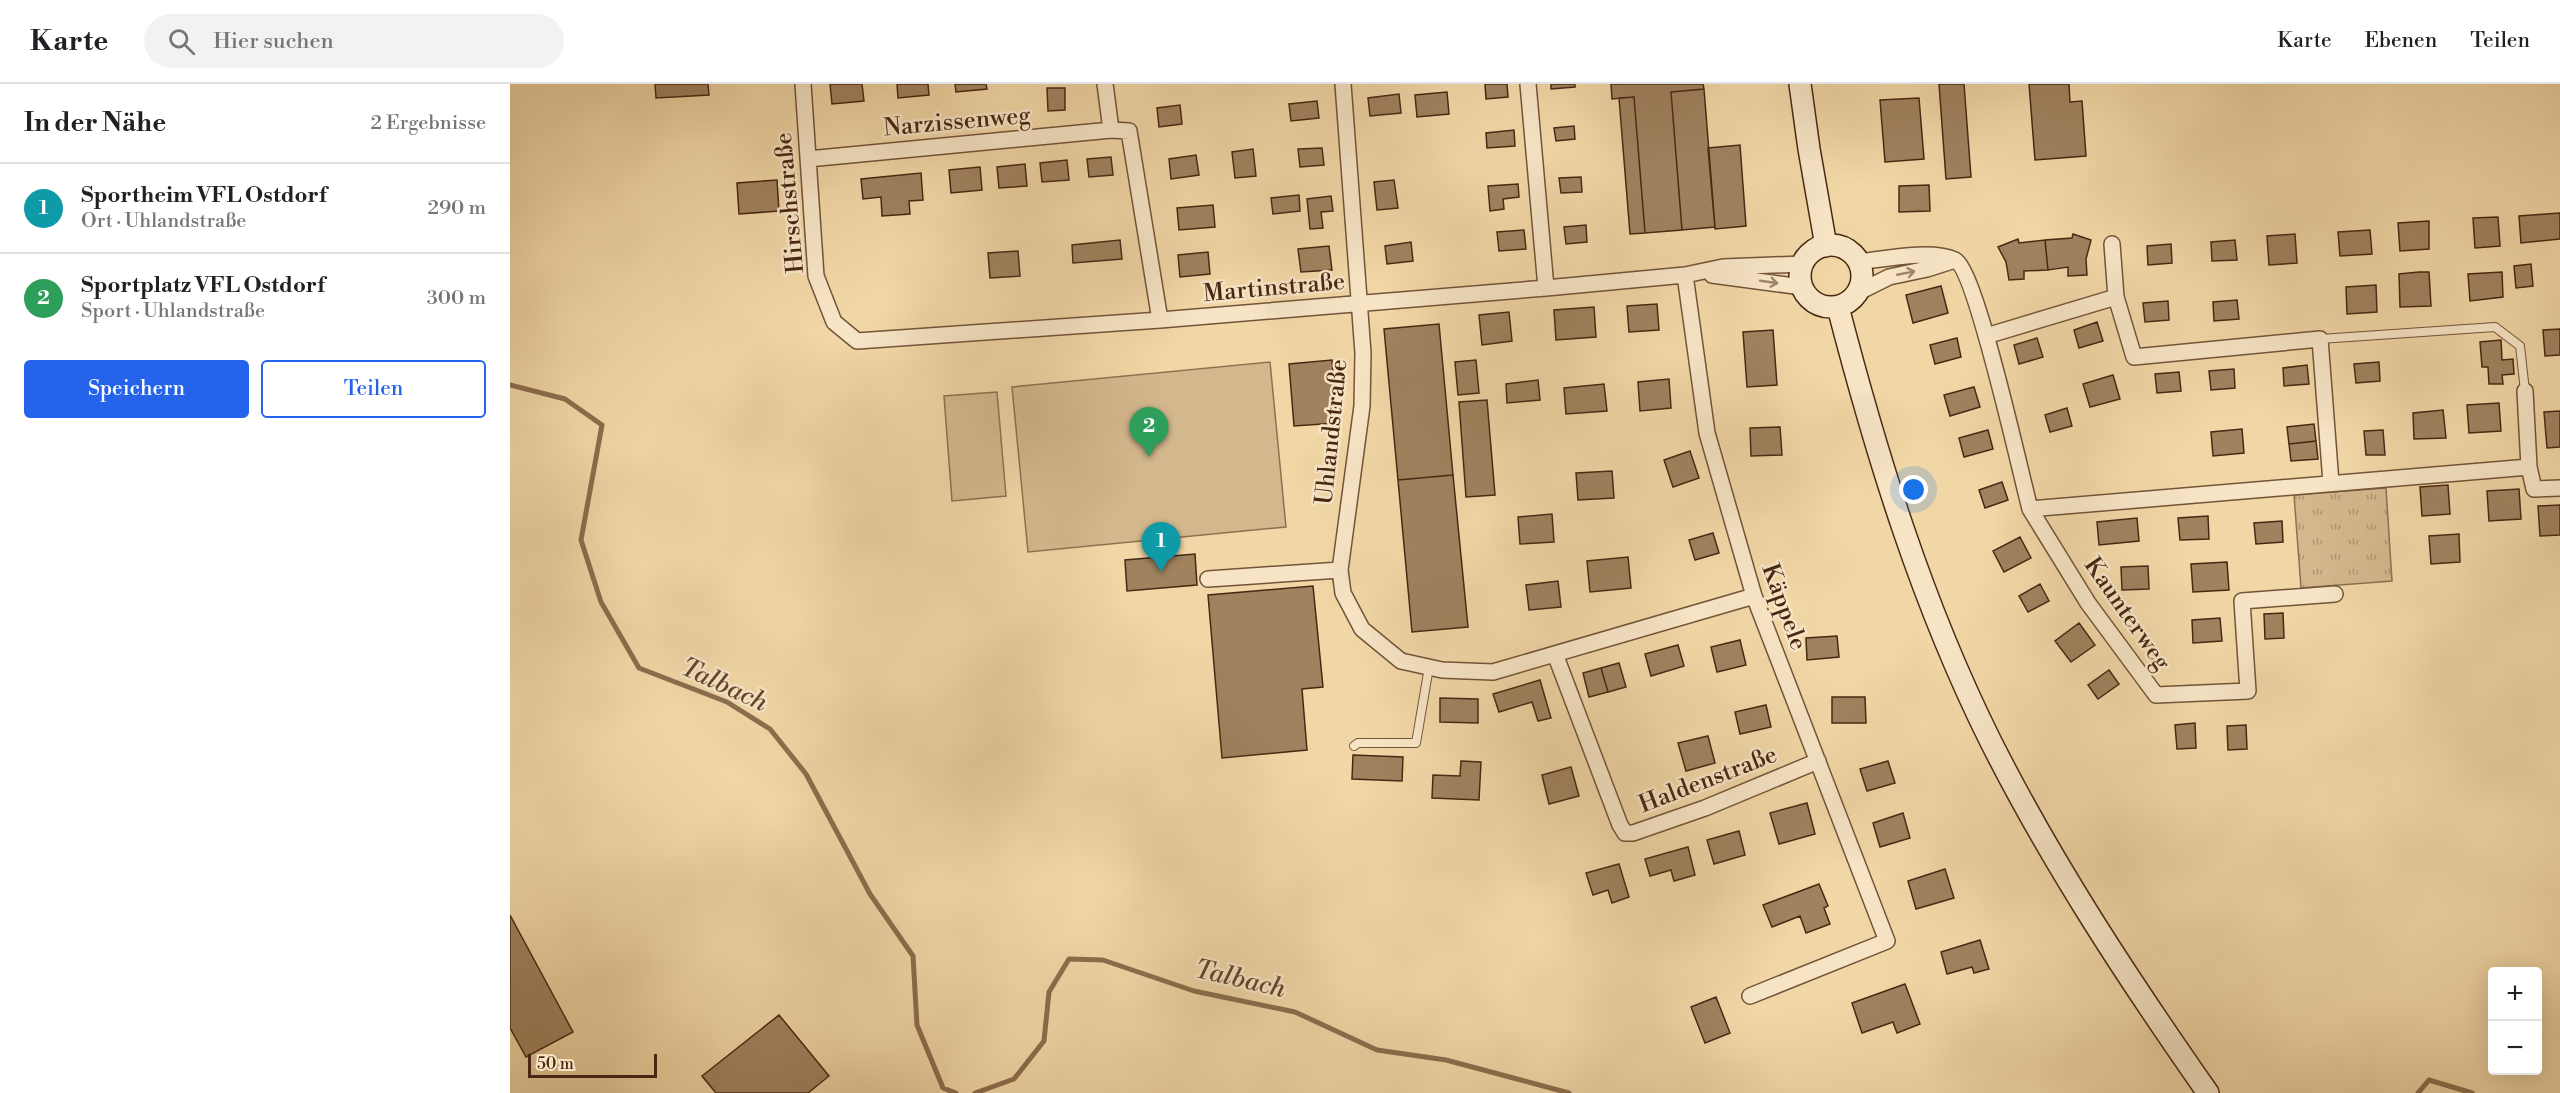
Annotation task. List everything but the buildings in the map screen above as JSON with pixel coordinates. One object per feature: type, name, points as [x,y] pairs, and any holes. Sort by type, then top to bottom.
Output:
[{"type":"main road","points":[[1800,84],[1826,246]]},
{"type":"main road","points":[[1826,246],[1838,246],[1849,250],[1859,262],[1863,277],[1859,292],[1849,302],[1838,307],[1826,307],[1814,303],[1802,287],[1800,276],[1802,264],[1814,250],[1826,246]]},
{"type":"main road","points":[[1838,307],[1894,508],[1922,585],[1991,742],[2043,838],[2097,929],[2208,1093]]},
{"type":"street","name":"Hirschstraße","points":[[803,84],[816,276],[834,322],[857,341]]},
{"type":"street","points":[[1105,84],[1111,130],[1129,131],[1160,320]]},
{"type":"street","name":"Uhlandstraße","points":[[1343,84],[1361,303],[1362,406],[1340,570],[1343,593],[1362,629],[1401,661],[1442,670],[1493,672],[1754,596]]},
{"type":"street","points":[[1528,84],[1546,288]]},
{"type":"street","name":"Narzissenweg","points":[[808,159],[1111,130]]},
{"type":"street","points":[[2112,244],[2116,297],[2134,357],[2320,339],[2331,483]]},
{"type":"street","points":[[1859,262],[1935,255],[1955,260],[1962,265],[1970,282],[1986,336],[2030,509],[2529,467]]},
{"type":"street","points":[[1859,292],[1889,277],[1955,260]]},
{"type":"street","name":"Martinstraße","points":[[857,341],[1160,320],[1546,288],[1690,274],[1723,267],[1802,264]]},
{"type":"street","name":"Martinstraße","points":[[1690,274],[1802,287]]},
{"type":"street","name":"Käppele","points":[[1690,274],[1707,433],[1754,596],[1887,941],[1750,996]]},
{"type":"street","points":[[1986,336],[2116,297]]},
{"type":"street","points":[[2525,390],[2529,467],[2534,489],[2560,488]]},
{"type":"street","name":"Kaunterweg","points":[[2030,509],[2088,603],[2156,695],[2248,691],[2242,601],[2335,594]]},
{"type":"street","points":[[1209,579],[1340,570]]},
{"type":"street","name":"Haldenstraße","points":[[1555,654],[1625,833],[1634,833],[1705,808],[1818,761]]},
{"type":"lane","points":[[2320,339],[2495,327],[2520,346],[2525,390]]},
{"type":"lane","points":[[1354,746],[1358,743],[1416,743],[1429,667]]},
{"type":"green space","points":[[1270,362],[1286,527],[1028,552],[1012,387]]},
{"type":"green space","points":[[997,392],[1006,496],[952,501],[944,396]]},
{"type":"green space","points":[[2386,488],[2392,581],[2301,588],[2294,495]]},
{"type":"waterway","name":"Talbach","points":[[510,385],[565,399],[602,425],[581,540],[601,602],[639,668],[727,702],[770,729],[806,774],[870,894],[913,956],[917,1025],[943,1088],[956,1093]]},
{"type":"waterway","name":"Talbach","points":[[975,1093],[1014,1079],[1044,1041],[1049,992],[1069,959],[1103,960],[1194,991],[1295,1012],[1377,1050],[1446,1060],[1569,1093]]},
{"type":"waterway","name":"Talbach","points":[[2418,1093],[2429,1080],[2472,1093]]},
{"type":"place","name":"Sportplatz VFL Ostdorf","points":[[1149,457]]},
{"type":"place","name":"Sportheim VFL Ostdorf","points":[[1161,572]]}]
